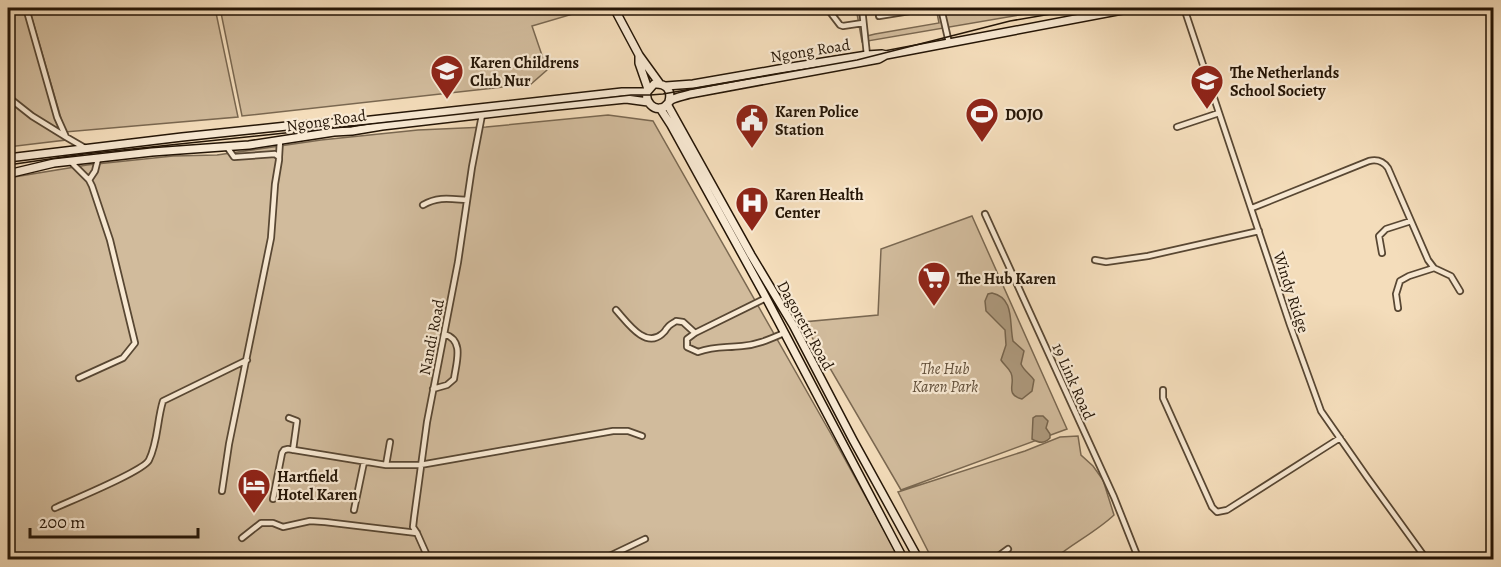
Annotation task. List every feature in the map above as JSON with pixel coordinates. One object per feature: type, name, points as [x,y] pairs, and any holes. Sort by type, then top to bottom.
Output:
[{"type":"main road","points":[[614,8],[639,56],[670,93],[665,104],[652,106],[648,102],[639,56]]},
{"type":"main road","name":"Ngong Road","points":[[663,85],[693,84],[879,59],[886,55],[1133,8]]},
{"type":"main road","name":"Ngong Road","points":[[665,104],[690,94],[810,67],[867,55],[886,55]]},
{"type":"main road","points":[[647,90],[654,84],[663,85]]},
{"type":"main road","name":"Ngong Road","points":[[8,158],[277,127],[333,124],[647,90]]},
{"type":"main road","name":"Ngong Road","points":[[8,174],[70,161],[227,147],[382,126],[626,99],[648,102]]},
{"type":"main road","name":"Dagoretti Road","points":[[665,104],[671,125],[766,298],[904,560]]},
{"type":"main road","name":"Dagoretti Road","points":[[665,104],[793,325],[919,560]]},
{"type":"street","points":[[26,8],[57,117],[66,137]]},
{"type":"street","points":[[827,8],[840,25],[862,23]]},
{"type":"street","points":[[862,8],[867,55]]},
{"type":"street","points":[[879,16],[910,11],[915,8]]},
{"type":"street","points":[[941,8],[949,43]]},
{"type":"street","name":"Windy Ridge","points":[[1184,8],[1321,411],[1427,560]]},
{"type":"street","points":[[8,97],[32,116],[85,148]]},
{"type":"street","points":[[1178,127],[1219,113]]},
{"type":"street","name":"Nandi Road","points":[[429,560],[413,527],[420,465],[458,262],[482,115]]},
{"type":"street","points":[[222,491],[229,444],[271,238],[280,140]]},
{"type":"street","points":[[227,147],[234,157],[275,154],[279,157]]},
{"type":"street","points":[[89,180],[95,171],[98,159]]},
{"type":"street","points":[[1252,208],[1375,160],[1381,161],[1388,168],[1428,260],[1434,268],[1451,276],[1460,291]]},
{"type":"street","points":[[70,161],[89,180],[110,240],[135,343],[123,358],[79,378]]},
{"type":"street","points":[[423,205],[441,198],[467,200]]},
{"type":"street","name":"19 Link Road","points":[[985,214],[1114,497],[1139,560]]},
{"type":"street","points":[[1382,253],[1380,236],[1386,229],[1411,221]]},
{"type":"street","points":[[1095,260],[1106,262],[1148,256],[1259,231]]},
{"type":"street","points":[[1398,308],[1396,294],[1400,281],[1434,268]]},
{"type":"street","points":[[766,298],[695,333],[687,339],[687,346],[698,352],[711,348],[762,342],[784,333]]},
{"type":"street","points":[[616,310],[641,336],[648,339],[654,339],[663,334],[676,321],[683,322],[695,333]]},
{"type":"street","points":[[433,388],[447,385],[454,379],[458,348],[456,342],[444,334]]},
{"type":"street","points":[[55,508],[147,464],[152,453],[164,401],[247,360]]},
{"type":"street","points":[[1163,390],[1163,398],[1212,507],[1217,512],[1227,510],[1340,438]]},
{"type":"street","points":[[289,418],[297,421],[293,450]]},
{"type":"street","points":[[273,499],[284,450],[386,465],[420,465],[614,431],[628,431],[642,436]]},
{"type":"street","points":[[386,465],[390,442]]},
{"type":"street","points":[[354,510],[364,462]]},
{"type":"street","points":[[242,538],[261,523],[284,527],[310,521],[417,533]]},
{"type":"street","points":[[601,560],[645,539]]},
{"type":"street","points":[[993,560],[1008,549]]},
{"type":"green space","points":[[8,8],[24,8],[66,140],[8,147]]},
{"type":"green space","points":[[29,8],[215,8],[238,117],[65,132]]},
{"type":"green space","points":[[220,8],[590,9],[532,26],[547,70],[531,84],[242,116]]},
{"type":"green space","points":[[856,8],[859,8],[863,37],[939,23],[936,8],[1060,8],[862,42]]},
{"type":"green space","points":[[608,115],[653,121],[900,559],[8,560],[8,178],[87,165],[173,156],[217,155],[321,140]]},
{"type":"green space","name":"The Hub Karen Park","points":[[972,216],[1067,429],[901,490],[803,322],[878,315],[881,249]]},
{"type":"green space","points":[[1078,436],[1081,455],[1103,480],[1114,515],[1107,521],[1054,559],[932,559],[898,492],[1025,451],[1060,437]]},
{"type":"shaded area","points":[[992,293],[1004,300],[1008,306],[1013,341],[1024,351],[1021,364],[1034,380],[1032,391],[1022,399],[1013,394],[1011,373],[1001,360],[1006,345],[1005,330],[986,311],[985,301],[988,294]]},
{"type":"shaded area","points":[[1043,416],[1048,421],[1046,428],[1050,438],[1044,442],[1032,439],[1033,418]]},
{"type":"tram line","points":[[8,165],[84,154],[631,95],[663,94],[857,60],[1010,21],[1086,8]]},
{"type":"place","name":"Karen Childrens Club Nur","points":[[447,100]]},
{"type":"place","name":"The Netherlands School Society","points":[[1207,110]]},
{"type":"place","name":"DOJO","points":[[982,143]]},
{"type":"place","name":"Karen Police Station","points":[[752,149]]},
{"type":"place","name":"Karen Health Center","points":[[752,232]]},
{"type":"place","name":"The Hub Karen","points":[[934,307]]},
{"type":"place","name":"Hartfield Hotel Karen","points":[[254,514]]}]
